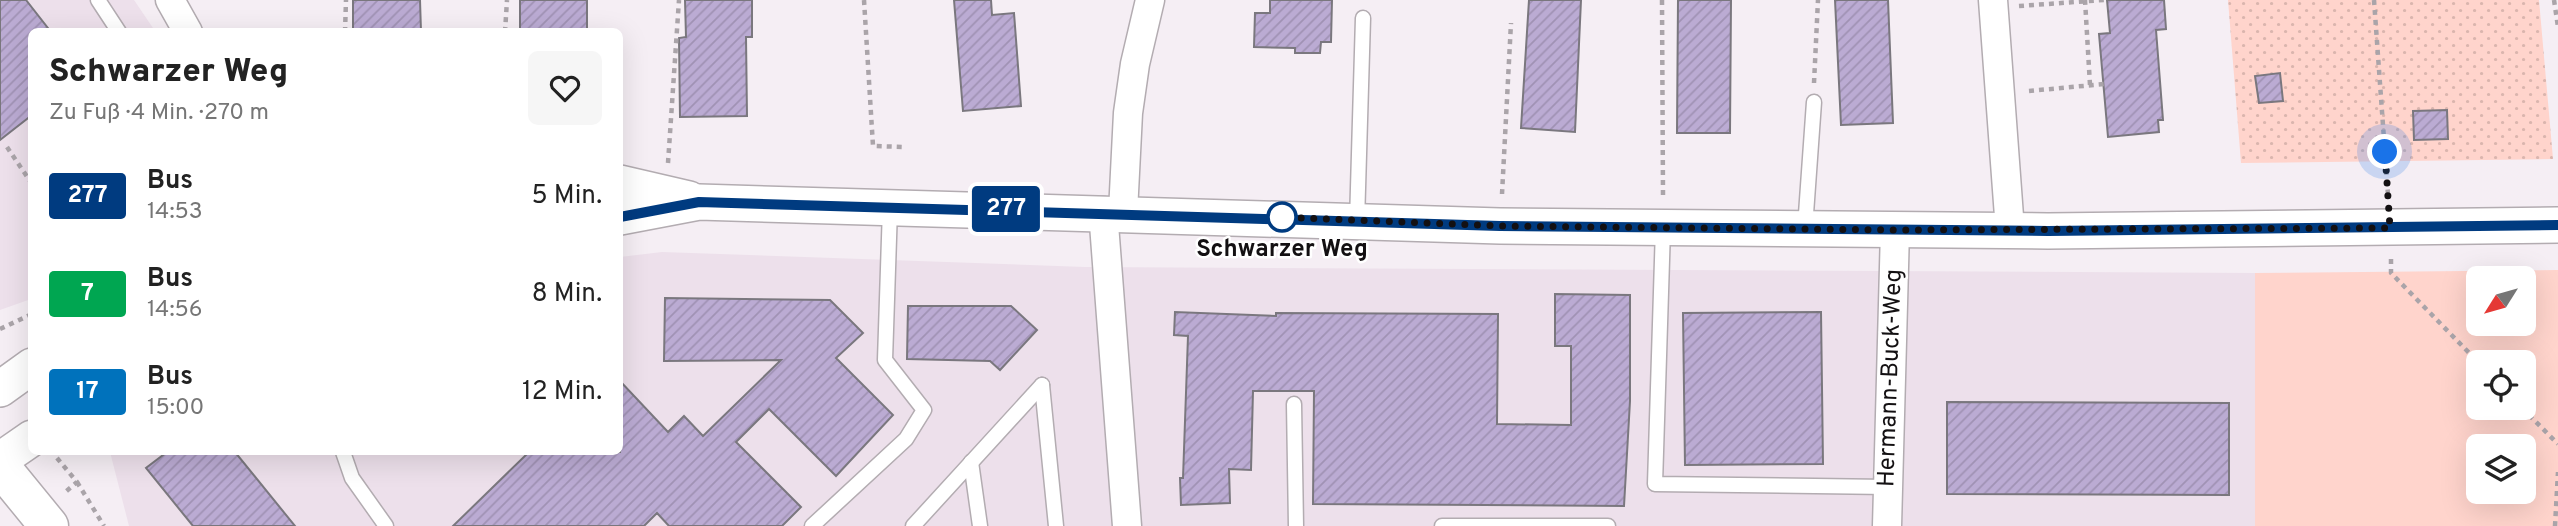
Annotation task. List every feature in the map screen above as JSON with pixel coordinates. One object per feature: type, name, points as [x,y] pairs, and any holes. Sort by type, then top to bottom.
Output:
[{"type":"main road","points":[[0,466],[56,510]]},
{"type":"street","points":[[170,0],[186,28]]},
{"type":"street","points":[[1127,526],[1113,212],[1135,64],[1150,0]]},
{"type":"street","points":[[1994,4],[2010,230]]},
{"type":"street","points":[[623,184],[699,202]]},
{"type":"street","points":[[623,216],[699,202],[1113,212],[1500,226],[1663,225],[2010,230],[2558,225]]},
{"type":"street","name":"Hermann-Buck-Weg","points":[[1887,526],[1895,230]]},
{"type":"street","points":[[0,388],[28,369]]},
{"type":"street","points":[[0,460],[28,452]]},
{"type":"lane","points":[[99,0],[116,28]]},
{"type":"lane","points":[[1357,222],[1363,18]]},
{"type":"lane","points":[[1805,228],[1814,102]]},
{"type":"lane","points":[[812,526],[906,439],[923,410],[885,360],[890,206]]},
{"type":"lane","points":[[1663,225],[1655,484],[1888,487]]},
{"type":"lane","points":[[913,526],[1042,385],[1056,526]]},
{"type":"lane","points":[[1294,404],[1296,526]]},
{"type":"lane","points":[[344,455],[352,478],[386,526]]},
{"type":"lane","points":[[971,462],[980,526]]},
{"type":"lane","points":[[1442,526],[1608,526]]},
{"type":"path","points":[[345,28],[346,0]]},
{"type":"path","points":[[505,28],[507,0]]},
{"type":"path","points":[[666,193],[679,0]]},
{"type":"path","points":[[864,0],[873,146],[904,147]]},
{"type":"path","points":[[1662,0],[1663,225]]},
{"type":"path","points":[[1814,102],[1818,0]]},
{"type":"path","points":[[1994,4],[2104,0]]},
{"type":"path","points":[[2374,0],[2391,273],[2466,350]]},
{"type":"path","points":[[2554,0],[2558,27]]},
{"type":"path","points":[[2085,1],[2090,85]]},
{"type":"path","points":[[1500,226],[1511,23]]},
{"type":"path","points":[[2000,94],[2104,83]]},
{"type":"path","points":[[7,146],[28,178]]},
{"type":"path","points":[[0,329],[28,316]]},
{"type":"path","points":[[2534,420],[2558,444]]},
{"type":"path","points":[[51,455],[77,482],[104,526]]},
{"type":"path","points":[[2555,526],[2558,472]]},
{"type":"path","points":[[56,510],[77,482]]},
{"type":"shaded area","points":[[0,0],[134,0],[153,28],[28,28],[28,300],[0,310]]},
{"type":"shaded area","points":[[2228,0],[2539,0],[2553,159],[2241,163]]},
{"type":"shaded area","points":[[662,252],[1085,267],[2255,273],[2255,526],[129,526],[111,455],[623,455],[623,257]]},
{"type":"shaded area","points":[[2536,270],[2558,270],[2558,526],[2255,526],[2255,273],[2466,271],[2466,336],[2536,336]]},
{"type":"building","points":[[0,0],[26,0],[48,28],[28,28],[28,118],[0,140]]},
{"type":"building","points":[[353,0],[420,0],[421,28],[353,28]]},
{"type":"building","points":[[520,0],[587,0],[587,28],[520,28]]},
{"type":"building","points":[[685,0],[752,0],[752,37],[746,37],[747,116],[680,117],[679,38],[686,37]]},
{"type":"building","points":[[954,0],[991,0],[992,15],[1014,13],[1021,106],[963,111]]},
{"type":"building","points":[[1270,0],[1332,0],[1331,42],[1321,42],[1320,53],[1295,53],[1295,48],[1254,47],[1255,13],[1270,13]]},
{"type":"building","points":[[1529,0],[1581,0],[1575,132],[1521,128]]},
{"type":"building","points":[[1678,0],[1731,0],[1730,133],[1677,133]]},
{"type":"building","points":[[1835,0],[1888,0],[1893,123],[1841,125]]},
{"type":"building","points":[[2107,0],[2164,0],[2166,29],[2156,30],[2163,120],[2158,120],[2159,132],[2108,137],[2099,34],[2110,33]]},
{"type":"building","points":[[2280,73],[2283,101],[2259,103],[2255,76]]},
{"type":"building","points":[[2447,110],[2448,139],[2414,140],[2413,111]]},
{"type":"building","points":[[1555,294],[1630,295],[1630,401],[1624,506],[1313,504],[1314,391],[1253,391],[1251,470],[1229,469],[1230,503],[1181,505],[1180,478],[1183,478],[1188,336],[1174,335],[1175,312],[1276,316],[1276,313],[1498,314],[1497,424],[1571,425],[1571,346],[1555,346]]},
{"type":"building","points":[[665,298],[830,300],[863,333],[836,358],[893,415],[836,476],[769,409],[736,442],[801,507],[782,526],[669,526],[657,513],[644,526],[453,526],[526,455],[623,455],[623,384],[668,432],[684,416],[703,436],[781,360],[664,361]]},
{"type":"building","points":[[908,306],[1011,306],[1037,330],[1000,370],[990,361],[907,359]]},
{"type":"building","points":[[1821,312],[1823,464],[1685,465],[1683,313]]},
{"type":"building","points":[[1947,402],[2229,403],[2229,495],[1947,494]]},
{"type":"building","points":[[163,455],[237,455],[295,526],[193,526],[146,468]]},
{"type":"bus line","name":"277","points":[[623,216],[699,202],[1103,211],[1500,226],[1663,225],[2048,231],[2558,225]]},
{"type":"place","name":"Schwarzer Weg","points":[[1282,217]]},
{"type":"route","points":[[1282,217],[1279,217],[1500,226],[1663,225],[1895,230],[2390,228],[2385,152]]}]
